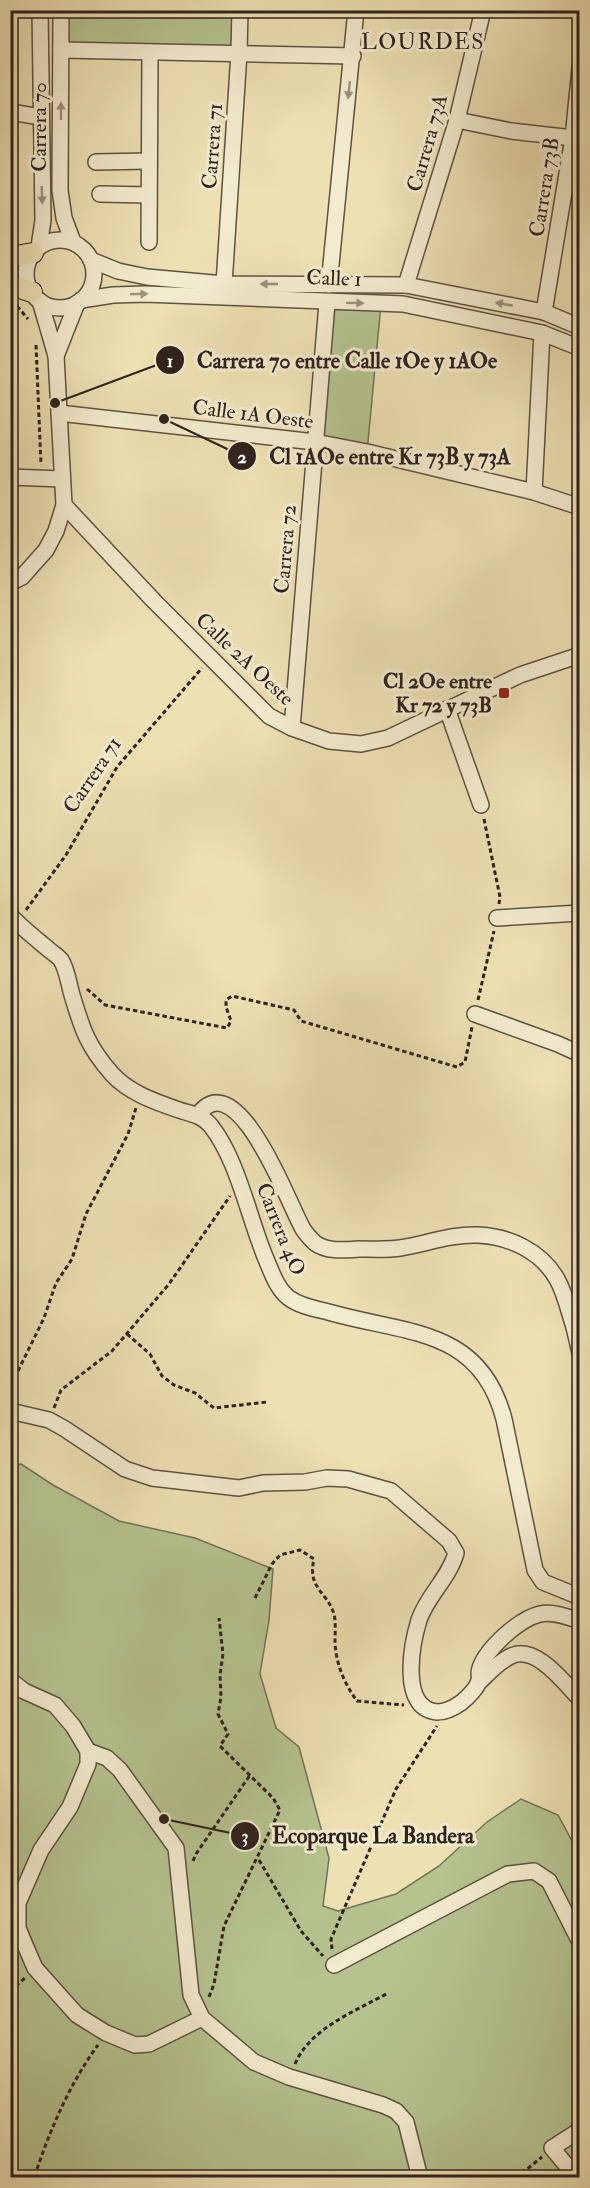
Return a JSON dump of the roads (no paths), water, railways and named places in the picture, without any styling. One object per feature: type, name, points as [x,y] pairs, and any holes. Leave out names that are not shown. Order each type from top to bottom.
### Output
[{"type":"main road","points":[[10,257],[36,250]]},
{"type":"main road","points":[[13,294],[36,296]]},
{"type":"street","name":"Carrera 70","points":[[36,250],[43,220],[40,10]]},
{"type":"street","name":"Carrera 70","points":[[61,10],[60,190],[64,218],[73,243]]},
{"type":"street","name":"Carrera 71","points":[[224,284],[240,10]]},
{"type":"street","points":[[329,285],[356,10]]},
{"type":"street","name":"Carrera 73A","points":[[406,285],[457,120],[483,10]]},
{"type":"street","points":[[61,50],[353,56]]},
{"type":"street","points":[[149,242],[150,52]]},
{"type":"street","name":"Carrera 73B","points":[[544,312],[573,138],[579,76]]},
{"type":"street","points":[[10,112],[41,117]]},
{"type":"street","points":[[457,120],[511,131],[573,138]]},
{"type":"street","points":[[96,162],[149,161]]},
{"type":"street","points":[[100,194],[149,195]]},
{"type":"street","points":[[10,584],[22,577],[46,550],[56,531],[63,501],[56,356],[26,272],[36,250],[48,242],[58,240],[73,243],[82,248],[91,260],[94,274],[88,293],[79,301],[58,308],[36,296]]},
{"type":"street","name":"Calle 1","points":[[91,260],[118,271],[147,278],[224,284],[406,285],[544,312],[579,327]]},
{"type":"street","name":"Calle 1","points":[[79,301],[113,295],[145,294],[327,303],[403,304],[542,333],[579,348]]},
{"type":"street","points":[[56,356],[79,301]]},
{"type":"street","name":"Carrera 72","points":[[292,728],[327,303]]},
{"type":"street","points":[[534,492],[542,333]]},
{"type":"street","name":"Calle 1A Oeste","points":[[59,413],[315,442],[367,452],[534,492],[579,507]]},
{"type":"street","points":[[10,477],[62,479]]},
{"type":"street","name":"Calle 2A Oeste","points":[[63,501],[154,601],[269,716],[292,728],[329,741],[360,744],[388,738],[520,675],[579,655]]},
{"type":"street","points":[[447,709],[481,805]]},
{"type":"street","points":[[497,918],[579,913]]},
{"type":"street","name":"Carrera 4O","points":[[14,919],[62,961],[83,1033],[92,1050],[114,1076],[141,1095],[198,1115],[211,1125],[239,1183],[272,1273],[279,1286],[290,1298],[338,1315],[433,1337],[470,1359],[485,1377],[499,1400],[535,1570],[543,1582],[579,1597]]},
{"type":"street","points":[[475,1014],[579,1054]]},
{"type":"street","points":[[198,1115],[205,1105],[218,1102],[231,1106],[244,1118],[277,1174],[304,1232],[317,1244],[334,1250],[397,1249],[476,1235],[510,1240],[535,1254],[557,1280],[577,1327],[579,1353]]},
{"type":"street","points":[[10,1411],[49,1420],[125,1469],[152,1478],[239,1488],[262,1482],[348,1479],[391,1491],[449,1541],[456,1553],[452,1567],[440,1583],[420,1619],[411,1658],[412,1690],[424,1707],[433,1712],[446,1712],[462,1702],[496,1665],[514,1654],[527,1654],[542,1660],[579,1699]]},
{"type":"street","points":[[478,1683],[480,1668],[492,1648],[518,1624],[540,1614],[562,1616],[579,1622]]},
{"type":"street","points":[[10,1680],[24,1691],[55,1705],[73,1726],[88,1751],[88,1764],[70,1807],[41,1850],[18,1903],[18,1928],[35,1968],[77,2015],[106,2033],[135,2045],[149,2044],[202,2018]]},
{"type":"street","points":[[88,1751],[107,1758],[120,1770],[176,1848],[191,1995],[202,2018],[254,2062],[289,2077],[383,2105],[396,2112],[406,2122],[420,2178]]},
{"type":"street","points":[[334,1965],[508,1874],[534,1871],[549,1881],[579,1942]]},
{"type":"street","points":[[577,2178],[552,2148],[579,2130]]},
{"type":"water","points":[[158,11],[216,11],[216,18],[158,18]]},
{"type":"place","name":"Carrera 70 entre Calle 1Oe y 1AOe","points":[[55,403]]},
{"type":"place","name":"Cl 1AOe entre Kr 73B y 73A","points":[[164,419]]},
{"type":"place","name":"Cl 2Oe entre Kr 72 y 73B","points":[[504,693]]},
{"type":"place","name":"Ecoparque La Bandera","points":[[164,1819]]},
{"type":"district","name":"LOURDES","points":[[423,41]]}]
